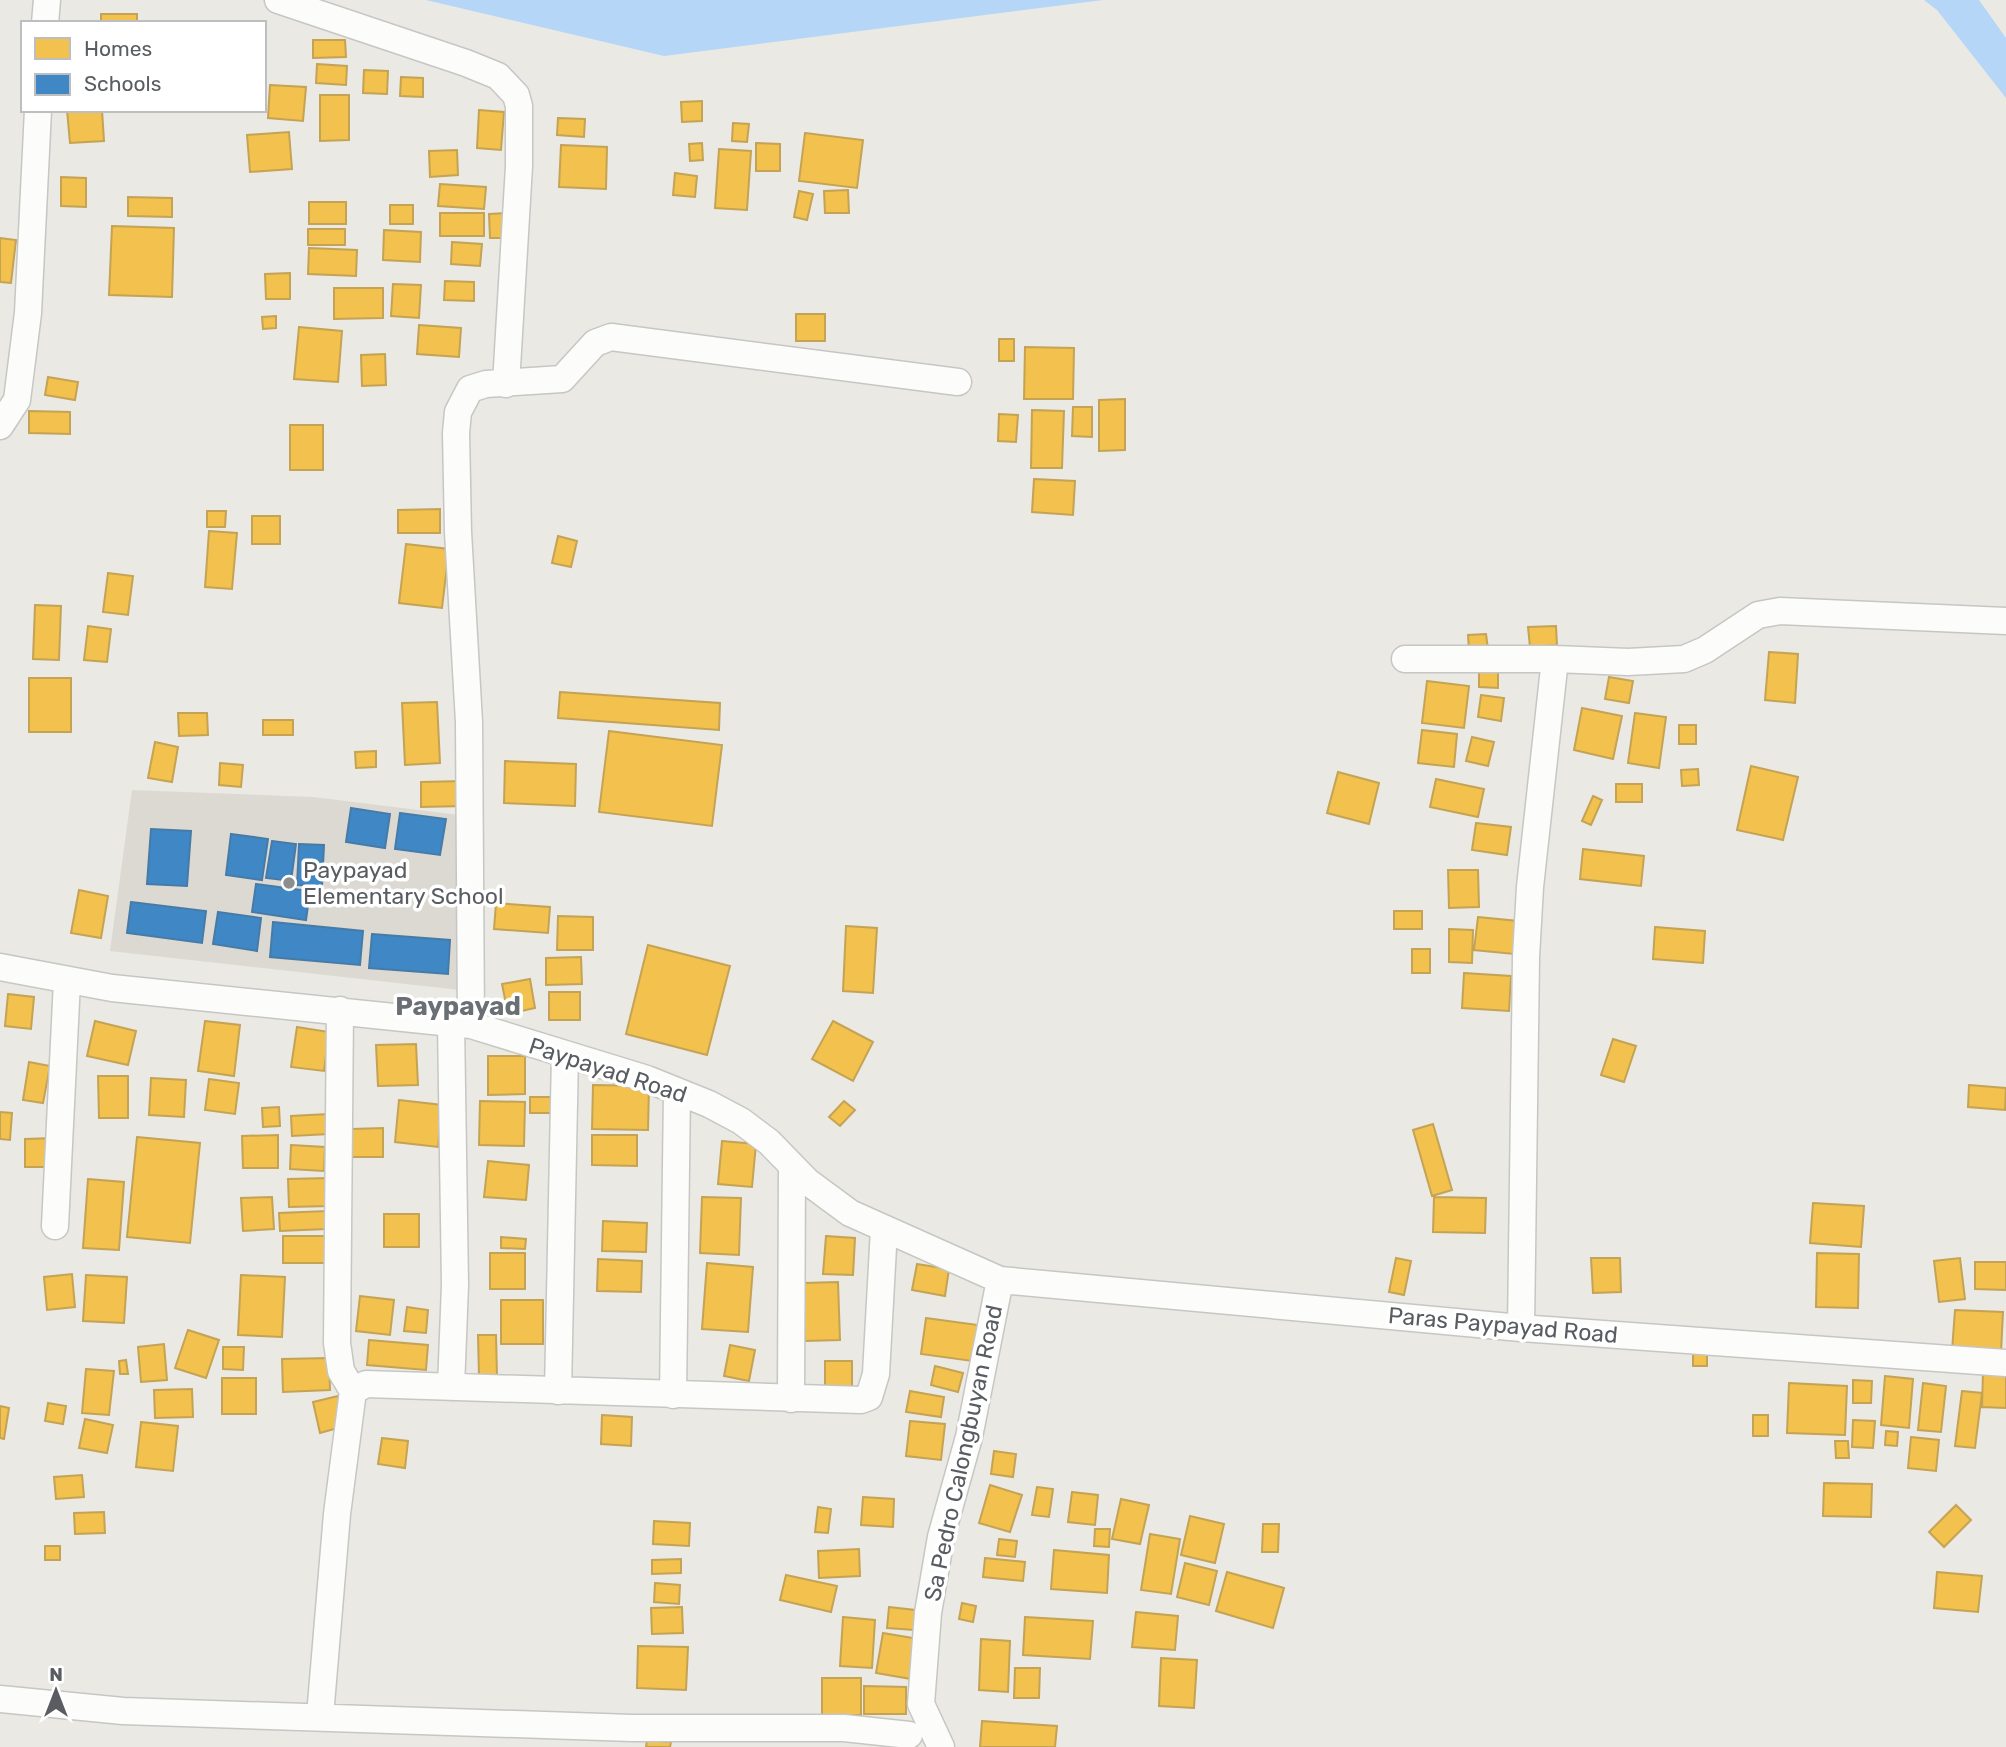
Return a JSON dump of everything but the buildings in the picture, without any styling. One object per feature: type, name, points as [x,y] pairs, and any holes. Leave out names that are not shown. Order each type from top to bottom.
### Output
[{"type":"street","points":[[45,21],[47,0]]},
{"type":"street","points":[[278,0],[487,71],[498,76],[516,94],[519,106],[519,166],[506,384]]},
{"type":"street","points":[[0,426],[17,400],[28,313],[38,112]]},
{"type":"street","points":[[451,1387],[469,722],[458,544],[458,412],[470,389],[486,384],[562,379],[595,343],[611,338],[958,382]]},
{"type":"street","points":[[1405,659],[1628,662],[1684,659],[1723,639],[1758,615],[1780,611],[2006,621]]},
{"type":"street","points":[[1521,1328],[1522,1156],[1529,901],[1555,659]]},
{"type":"street","name":"Paypayad Road","points":[[0,967],[67,981],[237,1002],[340,1010],[461,1024],[565,1055],[677,1091],[741,1121],[769,1142],[792,1166],[841,1206],[884,1229],[1000,1280]]},
{"type":"street","points":[[55,1226],[67,981]]},
{"type":"street","points":[[320,1716],[337,1514],[353,1391],[341,1371],[337,1350],[340,1010]]},
{"type":"street","points":[[558,1391],[565,1055]]},
{"type":"street","points":[[673,1395],[677,1091]]},
{"type":"street","points":[[791,1399],[792,1166]]},
{"type":"street","points":[[353,1391],[366,1384],[854,1402],[869,1397],[874,1388],[884,1229]]},
{"type":"street","name":"Paras Paypayad Road","points":[[1000,1280],[1521,1328],[2006,1363]]},
{"type":"street","name":"Sa Pedro Calongbuyan Road","points":[[921,1704],[934,1569],[969,1437],[1000,1280]]},
{"type":"street","points":[[0,1699],[123,1711],[632,1728],[844,1728],[906,1741],[921,1704]]},
{"type":"street","points":[[921,1704],[942,1747]]},
{"type":"shaded area","name":"Paypayad Elementary School","points":[[132,790],[313,797],[459,815],[460,990],[110,951]]},
{"type":"water","points":[[426,0],[1103,0],[664,56]]},
{"type":"water","points":[[1924,0],[1979,0],[2006,38],[2006,98],[1937,10]]},
{"type":"place","name":"Paypayad Elementary School","points":[[289,883]]},
{"type":"district","name":"Paypayad","points":[[458,1006]]}]
